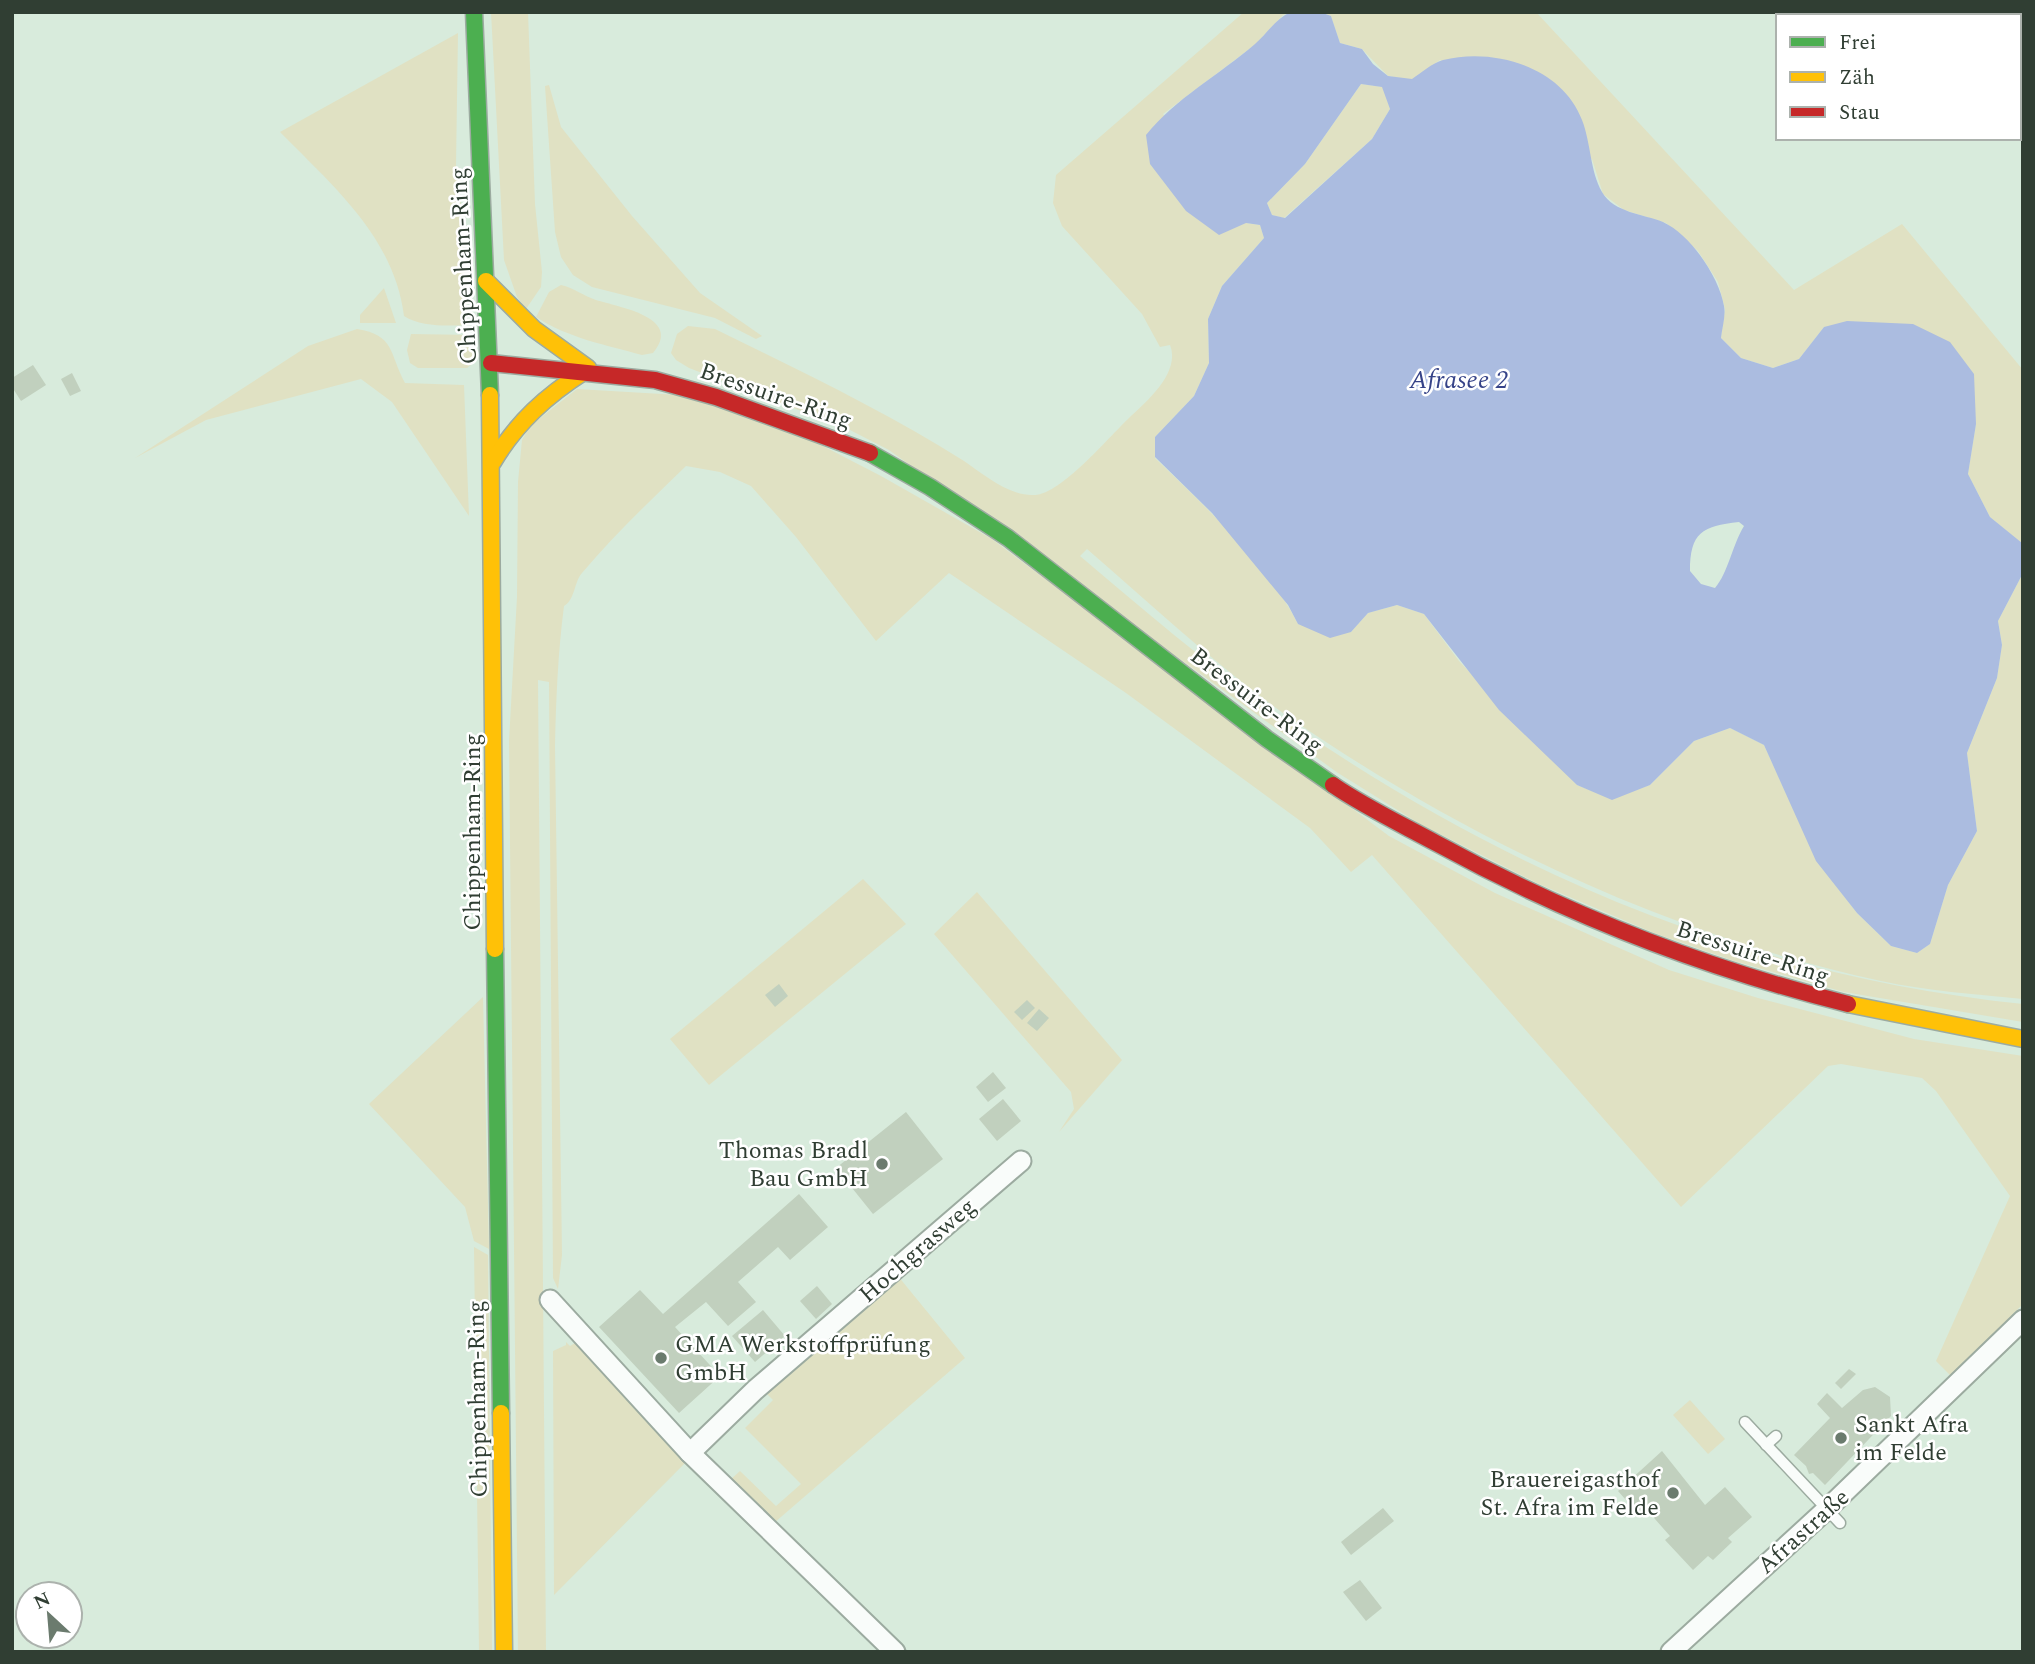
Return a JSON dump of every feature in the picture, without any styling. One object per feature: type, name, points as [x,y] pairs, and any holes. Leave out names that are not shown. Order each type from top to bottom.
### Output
[{"type":"main road","name":"Chippenham-Ring","points":[[474,12],[491,363],[493,462],[494,856],[504,1652]]},
{"type":"main road","points":[[486,281],[524,324],[589,371],[531,407],[516,424],[493,462]]},
{"type":"main road","name":"Bressuire-Ring","points":[[491,363],[589,371],[655,380],[716,397],[862,449],[918,480],[1008,538],[1268,739],[1339,789],[1500,878],[1607,926],[1765,983],[1880,1012],[2023,1039]]},
{"type":"street","name":"Hochgrasweg","points":[[690,1453],[755,1390],[1021,1161]]},
{"type":"street","points":[[550,1300],[690,1453],[895,1652]]},
{"type":"street","name":"Afrastraße","points":[[1671,1652],[1833,1516],[2023,1320]]},
{"type":"lane","points":[[1745,1422],[1833,1516]]},
{"type":"lane","points":[[1766,1445],[1776,1436]]},
{"type":"green space","points":[[491,12],[528,12],[535,204],[542,272],[541,287],[526,309],[517,297],[504,260]]},
{"type":"green space","points":[[1244,12],[1291,12],[1283,15],[1256,44],[1163,114],[1246,223],[1260,225],[1264,238],[1222,286],[1208,319],[1209,363],[1194,396],[1155,437],[1155,458],[1252,557],[1298,624],[1351,632],[1368,613],[1397,605],[1424,614],[1459,661],[1577,785],[1612,799],[1650,785],[1694,741],[1730,728],[1764,745],[1817,861],[1857,913],[1891,946],[1917,953],[1930,944],[1948,885],[1977,831],[1967,753],[1997,678],[2002,645],[1998,621],[2023,573],[2023,999],[1898,984],[1803,962],[1650,911],[1576,880],[1432,807],[1363,766],[1296,722],[1215,660],[1087,549],[1080,556],[1216,669],[1302,731],[1386,785],[1471,833],[1557,876],[1645,913],[1736,945],[1828,971],[1924,990],[2023,1004],[2023,1022],[1844,992],[1734,961],[1654,933],[1539,884],[1420,824],[1338,773],[889,450],[846,428],[689,368],[676,360],[671,353],[677,334],[688,326],[715,329],[873,408],[1007,489],[1035,495],[1058,485],[1084,463],[1160,386],[1171,366],[1172,356],[1170,345],[1160,347],[1142,314],[1062,226],[1053,203],[1056,175]]},
{"type":"green space","points":[[1320,12],[1536,12],[1794,290],[1902,224],[2023,370],[2023,556],[2021,543],[1990,517],[1968,474],[1976,424],[1824,327],[1799,359],[1773,368],[1741,358],[1721,338],[1725,309],[1718,282],[1698,251],[1666,223],[1624,210],[1603,194],[1592,159],[1440,60],[1412,80],[1388,76],[1362,49],[1340,43],[1331,16]]},
{"type":"green space","points":[[1933,12],[2002,14],[1934,14]]},
{"type":"green space","points":[[458,33],[456,165],[462,213],[467,325],[451,326],[418,322],[404,316],[398,288],[374,237],[340,193],[280,132]]},
{"type":"green space","points":[[2021,35],[2023,37],[2023,102],[2021,101]]},
{"type":"green space","points":[[1361,84],[1383,87],[1390,109],[1372,139],[1284,218],[1272,215],[1267,203],[1305,164]]},
{"type":"green space","points":[[549,85],[561,127],[632,216],[700,293],[762,336],[756,339],[715,318],[592,287],[573,275],[561,257],[555,232],[545,86]]},
{"type":"green space","points":[[561,285],[596,300],[632,310],[654,322],[660,331],[660,341],[653,353],[642,355],[588,340],[536,317],[549,292]]},
{"type":"green space","points":[[384,288],[396,323],[360,323],[360,315]]},
{"type":"green space","points":[[357,329],[385,341],[405,383],[464,385],[469,516],[392,402],[361,379],[206,420],[135,458],[308,346]]},
{"type":"green space","points":[[411,334],[473,335],[472,364],[467,368],[418,368],[410,363],[407,350]]},
{"type":"green space","points":[[577,389],[679,395],[792,430],[881,476],[992,539],[1389,836],[1495,893],[1669,970],[1758,998],[1914,1039],[2023,1056],[2023,1304],[1951,1376],[1936,1361],[2010,1196],[1936,1091],[1922,1078],[1841,1064],[1828,1066],[1681,1207],[1372,855],[1351,872],[1310,828],[1126,693],[949,573],[876,641],[796,537],[751,486],[720,472],[686,466],[594,559],[579,577],[570,600],[564,606],[555,746],[562,1255],[558,1289],[553,1278],[549,682],[538,680],[546,1652],[518,1652],[509,741],[517,597],[518,482],[522,440],[530,426]]},
{"type":"green space","points":[[863,879],[906,924],[709,1085],[670,1039]]},
{"type":"green space","points":[[977,892],[1122,1060],[1059,1132],[1074,1109],[1071,1092],[934,934]]},
{"type":"green space","points":[[483,997],[489,1249],[474,1241],[465,1207],[369,1104]]},
{"type":"green space","points":[[474,1247],[488,1255],[492,1652],[479,1652]]},
{"type":"green space","points":[[898,1276],[965,1358],[774,1523],[730,1480],[740,1471],[776,1506],[801,1484],[745,1428],[773,1400],[762,1389]]},
{"type":"green space","points":[[580,1340],[686,1462],[554,1595],[553,1351],[566,1345],[566,1342],[570,1346]]},
{"type":"green space","points":[[1690,1400],[1725,1439],[1708,1454],[1673,1415]]},
{"type":"water","name":"Afrasee 2","points":[[1291,12],[1320,12],[1331,16],[1340,43],[1362,49],[1373,64],[1388,76],[1412,79],[1443,60],[1483,56],[1524,65],[1559,86],[1582,120],[1595,175],[1602,192],[1622,209],[1663,222],[1673,228],[1693,247],[1710,270],[1721,295],[1724,318],[1721,338],[1741,358],[1773,368],[1799,359],[1824,327],[1847,321],[1913,324],[1950,342],[1974,374],[1976,424],[1968,474],[1990,517],[2022,543],[2023,573],[1998,621],[2002,645],[1997,678],[1967,753],[1977,831],[1948,885],[1930,944],[1917,953],[1891,946],[1857,913],[1816,861],[1764,745],[1730,728],[1694,741],[1650,785],[1612,800],[1577,785],[1499,710],[1424,614],[1397,605],[1368,613],[1351,632],[1330,638],[1298,624],[1288,605],[1212,513],[1155,457],[1155,437],[1194,396],[1209,363],[1208,319],[1222,286],[1264,238],[1260,225],[1246,223],[1219,235],[1186,211],[1150,164],[1146,135],[1184,98],[1255,44]],"holes":[[[1361,84],[1382,87],[1390,109],[1372,139],[1285,218],[1272,215],[1267,203],[1305,164]],[[1739,522],[1744,526],[1719,582],[1715,588],[1701,584],[1690,571],[1692,548],[1696,540],[1707,529]]]},
{"type":"building","points":[[33,365],[46,385],[21,401],[12,387],[12,378]]},
{"type":"building","points":[[72,373],[81,391],[70,396],[61,379]]},
{"type":"building","points":[[779,984],[788,996],[775,1007],[765,995]]},
{"type":"building","points":[[1027,1000],[1035,1008],[1022,1020],[1014,1012]]},
{"type":"building","points":[[1039,1009],[1049,1018],[1037,1031],[1027,1023]]},
{"type":"building","points":[[993,1072],[1006,1088],[988,1102],[976,1087]]},
{"type":"building","points":[[1003,1099],[1021,1121],[997,1141],[979,1119]]},
{"type":"building","points":[[906,1112],[943,1159],[873,1214],[836,1168]]},
{"type":"building","points":[[799,1194],[828,1227],[790,1260],[778,1247],[738,1282],[756,1302],[728,1326],[706,1302],[675,1327],[720,1376],[679,1413],[599,1327],[640,1290],[663,1314]]},
{"type":"building","points":[[817,1286],[832,1304],[816,1319],[800,1301]]},
{"type":"building","points":[[763,1310],[785,1336],[755,1362],[732,1336]]},
{"type":"building","points":[[1849,1369],[1856,1374],[1841,1389],[1835,1383]]},
{"type":"building","name":"Sankt Afra im Felde","points":[[1875,1387],[1890,1397],[1891,1416],[1825,1485],[1813,1473],[1809,1474],[1806,1466],[1794,1455],[1830,1418],[1817,1404],[1827,1393],[1842,1408],[1863,1390]]},
{"type":"building","points":[[1662,1451],[1705,1505],[1725,1487],[1752,1517],[1728,1538],[1732,1542],[1713,1560],[1708,1556],[1693,1570],[1665,1540],[1670,1536],[1647,1510],[1640,1516],[1618,1491]]},
{"type":"building","points":[[1383,1508],[1394,1521],[1351,1555],[1341,1542]]},
{"type":"building","points":[[1360,1580],[1382,1608],[1366,1621],[1343,1592]]},
{"type":"traffic: fast","points":[[474,12],[490,395]]},
{"type":"traffic: fast","points":[[870,453],[930,487],[1008,538],[1267,739],[1333,785]]},
{"type":"traffic: fast","points":[[495,949],[501,1413]]},
{"type":"traffic: slow","points":[[486,281],[534,329],[588,368]]},
{"type":"traffic: slow","points":[[493,462],[512,434],[533,411],[585,371]]},
{"type":"traffic: slow","points":[[490,395],[495,949]]},
{"type":"traffic: slow","points":[[1848,1004],[2023,1039]]},
{"type":"traffic: slow","points":[[501,1413],[504,1652]]},
{"type":"traffic: jam","points":[[491,363],[655,380],[716,397],[870,453]]},
{"type":"traffic: jam","points":[[1333,785],[1370,808],[1485,869],[1586,916],[1741,974],[1848,1004]]},
{"type":"place","name":"Thomas Bradl Bau GmbH","points":[[882,1164]]},
{"type":"place","name":"GMA Werkstoffprüfung GmbH","points":[[661,1358]]},
{"type":"place","name":"Sankt Afra im Felde","points":[[1841,1438]]},
{"type":"place","name":"Brauereigasthof St. Afra im Felde","points":[[1673,1493]]}]
